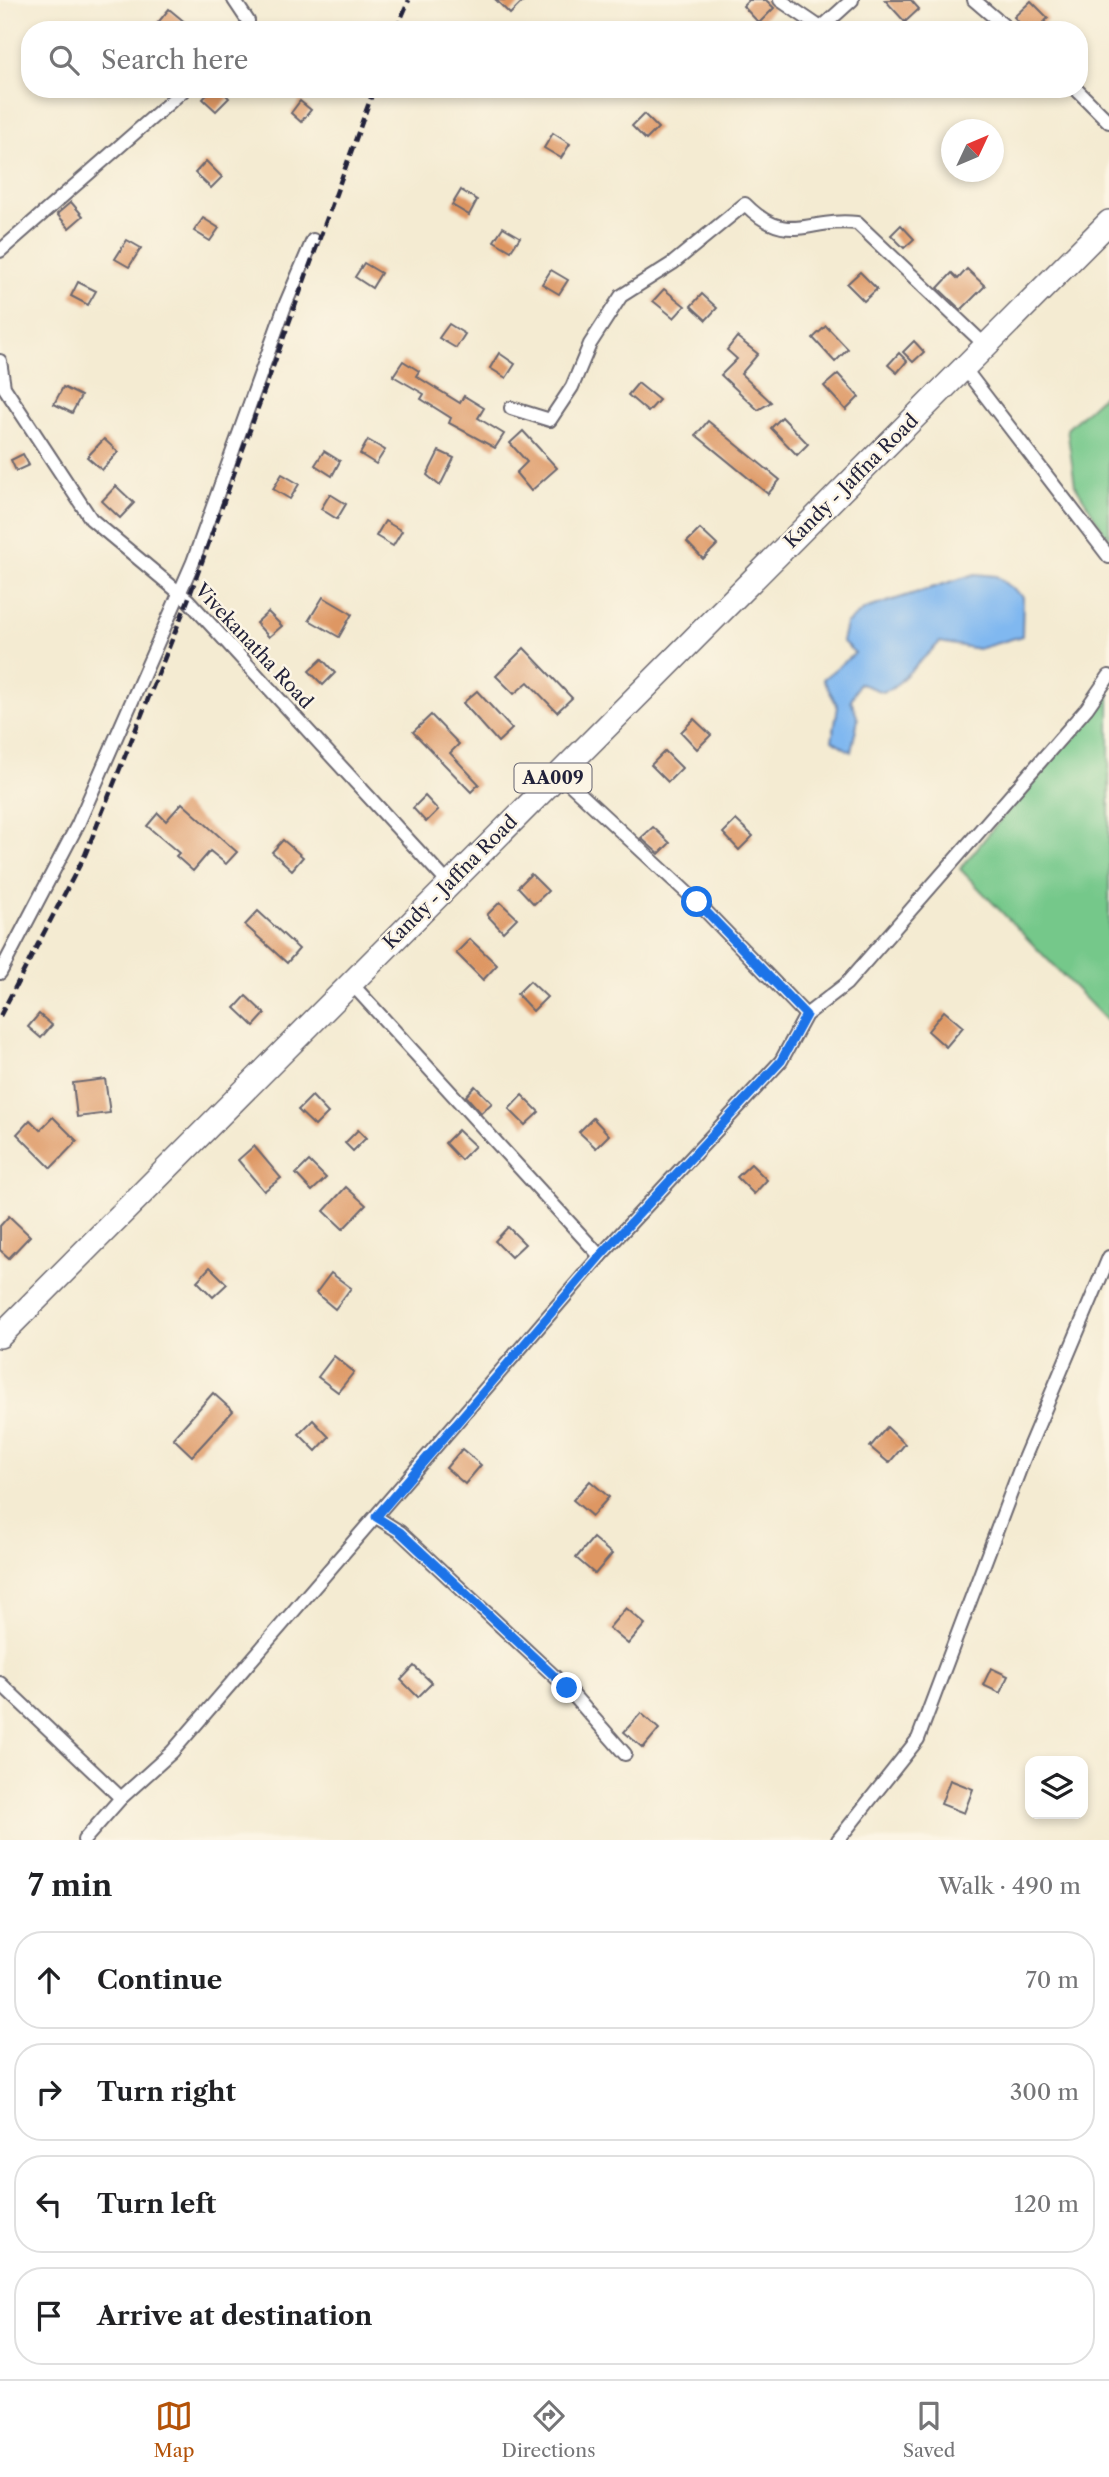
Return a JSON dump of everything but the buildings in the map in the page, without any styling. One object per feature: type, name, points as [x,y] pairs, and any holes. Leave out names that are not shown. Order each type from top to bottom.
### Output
[{"type":"highway","name":"Kandy - Jaffna Road","points":[[0,1336],[349,982],[1109,222]]},
{"type":"street","points":[[234,0],[248,21]]},
{"type":"street","points":[[780,0],[811,21]]},
{"type":"street","points":[[829,21],[852,0]]},
{"type":"street","points":[[974,0],[998,21]]},
{"type":"street","points":[[0,251],[175,98]]},
{"type":"street","points":[[1085,98],[1109,122]]},
{"type":"street","points":[[511,408],[551,420],[572,387],[590,344],[621,296],[673,263],[745,205],[759,219],[780,228],[810,228],[836,220],[857,223],[986,346]]},
{"type":"street","points":[[0,973],[78,824],[193,562],[286,303],[313,240]]},
{"type":"street","name":"Vivekanatha Road","points":[[0,361],[4,387],[91,519],[178,593],[448,883]]},
{"type":"street","points":[[964,368],[1109,557]]},
{"type":"street","points":[[84,1840],[121,1798],[172,1752],[600,1256],[781,1061],[806,1015],[846,984],[1087,708],[1109,676]]},
{"type":"street","points":[[558,773],[697,902],[806,1015]]},
{"type":"street","points":[[349,982],[600,1256]]},
{"type":"street","points":[[838,1840],[918,1739],[1023,1461],[1109,1257]]},
{"type":"street","points":[[376,1517],[400,1532],[567,1688],[625,1754]]},
{"type":"street","points":[[0,1683],[121,1798]]},
{"type":"green space","points":[[1109,390],[1109,540],[1075,485],[1067,429]]},
{"type":"green space","points":[[1109,681],[1109,1023],[960,869],[1067,738]]},
{"type":"water","points":[[975,574],[996,576],[1023,597],[1022,636],[978,649],[940,642],[893,688],[882,692],[859,683],[851,700],[858,719],[851,752],[832,740],[838,707],[823,679],[855,653],[842,641],[846,624],[865,609]]},
{"type":"railway","points":[[400,21],[409,0]]},
{"type":"railway","points":[[0,1016],[85,855],[188,600],[371,98]]},
{"type":"route","points":[[567,1688],[400,1532],[376,1517],[600,1256],[781,1061],[806,1015],[697,902]]}]
